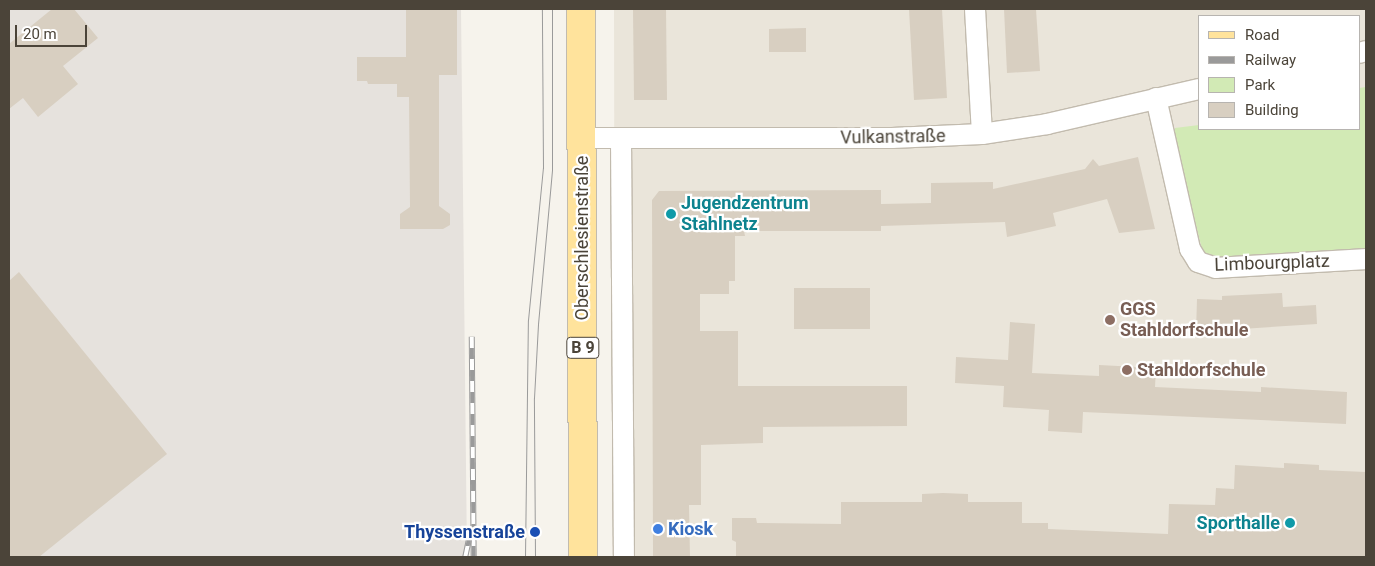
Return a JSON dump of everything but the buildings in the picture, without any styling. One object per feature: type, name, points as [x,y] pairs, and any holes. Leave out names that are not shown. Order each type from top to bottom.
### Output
[{"type":"main road","name":"Oberschlesienstraße","points":[[581,9],[583,557]]},
{"type":"street","points":[[975,9],[982,134]]},
{"type":"street","name":"Vulkanstraße","points":[[582,138],[892,138],[982,134],[1047,124],[1198,89]]},
{"type":"street","name":"Limbourgplatz","points":[[1156,98],[1190,249],[1198,262],[1216,268],[1366,259]]},
{"type":"street","points":[[621,138],[624,557]]},
{"type":"shaded area","points":[[9,9],[461,9],[467,557],[9,557]]},
{"type":"shaded area","points":[[614,9],[1366,9],[1366,557],[615,557]]},
{"type":"green space","points":[[1366,87],[1366,249],[1218,257],[1203,253],[1175,142],[1175,128],[1198,125],[1198,130],[1360,130],[1360,88]]},
{"type":"tram line","points":[[525,557],[528,320],[543,168],[542,9]]},
{"type":"tram line","points":[[535,557],[534,398],[538,324],[552,170],[552,9]]},
{"type":"railway","points":[[472,337],[474,557]]},
{"type":"railway","points":[[465,557],[469,538]]},
{"type":"place","name":"Jugendzentrum Stahlnetz","points":[[671,214]]},
{"type":"place","name":"GGS Stahldorfschule","points":[[1110,320]]},
{"type":"place","name":"Stahldorfschule","points":[[1127,370]]},
{"type":"place","name":"Sporthalle","points":[[1290,523]]},
{"type":"place","name":"Kiosk","points":[[658,529]]},
{"type":"place","name":"Thyssenstraße","points":[[535,532]]}]
